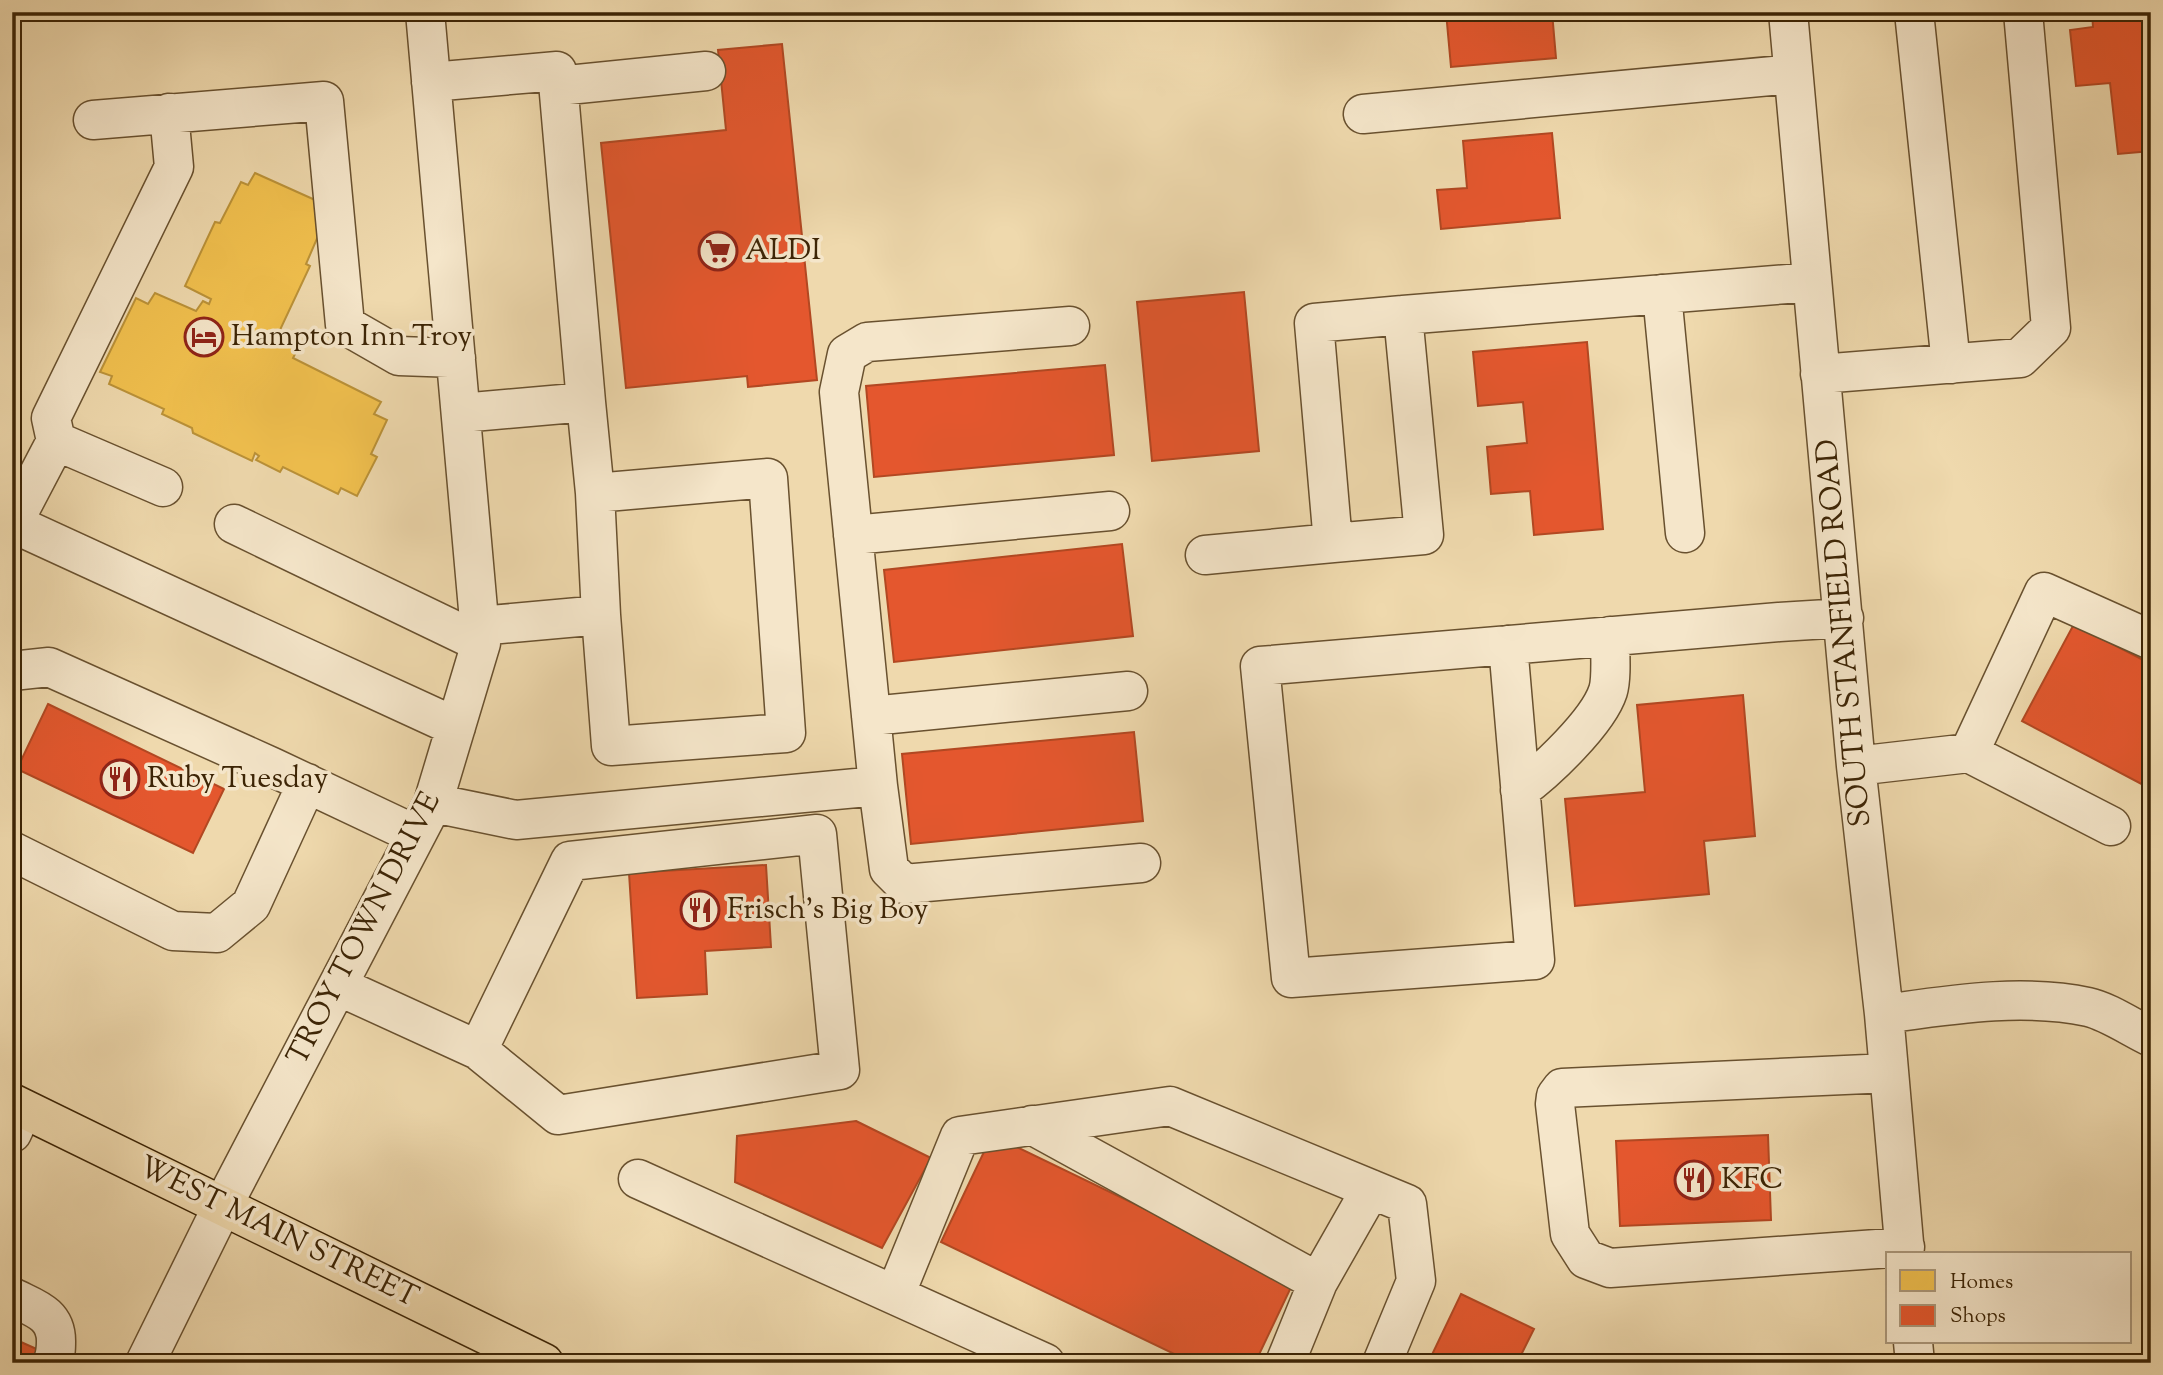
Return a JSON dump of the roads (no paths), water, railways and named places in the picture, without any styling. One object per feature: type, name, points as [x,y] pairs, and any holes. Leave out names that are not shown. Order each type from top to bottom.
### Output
[{"type":"main road","name":"WEST MAIN STREET","points":[[16,1115],[222,1207],[544,1363]]},
{"type":"street","name":"TROY TOWN DRIVE","points":[[145,1363],[222,1207],[424,819],[456,727],[480,635],[425,12]]},
{"type":"street","name":"SOUTH STANFIELD ROAD","points":[[1787,12],[1856,766],[1884,1014],[1905,1251]]},
{"type":"street","points":[[1914,12],[1951,363]]},
{"type":"street","points":[[1821,374],[2020,358],[2051,328],[2024,12]]},
{"type":"street","points":[[431,82],[557,71],[595,494],[611,746],[786,733],[768,478],[595,494]]},
{"type":"street","points":[[558,86],[706,71]]},
{"type":"street","points":[[1363,114],[1793,74]]},
{"type":"street","points":[[93,120],[324,100],[345,325],[399,356],[456,358]]},
{"type":"street","points":[[169,113],[174,167],[51,418],[56,441],[13,523],[456,727]]},
{"type":"street","points":[[1334,543],[1314,323],[1812,282]]},
{"type":"street","points":[[1662,294],[1685,533]]},
{"type":"street","points":[[1205,555],[1424,535],[1403,315]]},
{"type":"street","points":[[1070,326],[867,342],[847,354],[839,392],[878,786],[889,869],[904,884],[1141,863]]},
{"type":"street","points":[[461,414],[586,402]]},
{"type":"street","points":[[56,441],[163,487]]},
{"type":"street","points":[[853,535],[1110,511]]},
{"type":"street","points":[[234,524],[480,635],[601,615]]},
{"type":"street","points":[[1969,752],[2045,593],[2151,640]]},
{"type":"street","points":[[1508,645],[1535,961],[1291,978],[1260,666],[1610,636],[1844,618]]},
{"type":"street","points":[[1520,790],[1543,773],[1594,715],[1608,691],[1610,636]]},
{"type":"street","points":[[12,671],[49,667],[307,783],[424,819],[516,820],[878,786]]},
{"type":"street","points":[[871,716],[1128,691]]},
{"type":"street","points":[[1856,766],[1969,752],[2111,826]]},
{"type":"street","points":[[12,851],[173,931],[217,933],[251,905],[307,783]]},
{"type":"street","points":[[338,986],[478,1050],[558,1115],[840,1070],[817,834],[570,861],[478,1050]]},
{"type":"street","points":[[1884,1014],[1952,1004],[2036,1001],[2090,1008],[2151,1037]]},
{"type":"street","points":[[1886,1252],[1610,1268],[1586,1259],[1570,1234],[1555,1104],[1556,1096],[1562,1088],[1889,1073]]},
{"type":"street","points":[[895,1295],[961,1136],[1170,1106],[1407,1204],[1416,1281],[1382,1363]]},
{"type":"street","points":[[1032,1125],[1318,1282]]},
{"type":"street","points":[[638,1179],[1045,1363]]},
{"type":"street","points":[[1285,1363],[1318,1282],[1371,1189]]},
{"type":"street","points":[[12,1297],[46,1314],[56,1330],[55,1356],[52,1363]]},
{"type":"street","points":[[1913,1344],[1915,1363]]},
{"type":"place","name":"ALDI","points":[[718,251]]},
{"type":"place","name":"Hampton Inn Troy","points":[[204,337]]},
{"type":"place","name":"Ruby Tuesday","points":[[120,779]]},
{"type":"place","name":"Frisch's Big Boy","points":[[700,910]]},
{"type":"place","name":"KFC","points":[[1694,1180]]}]
